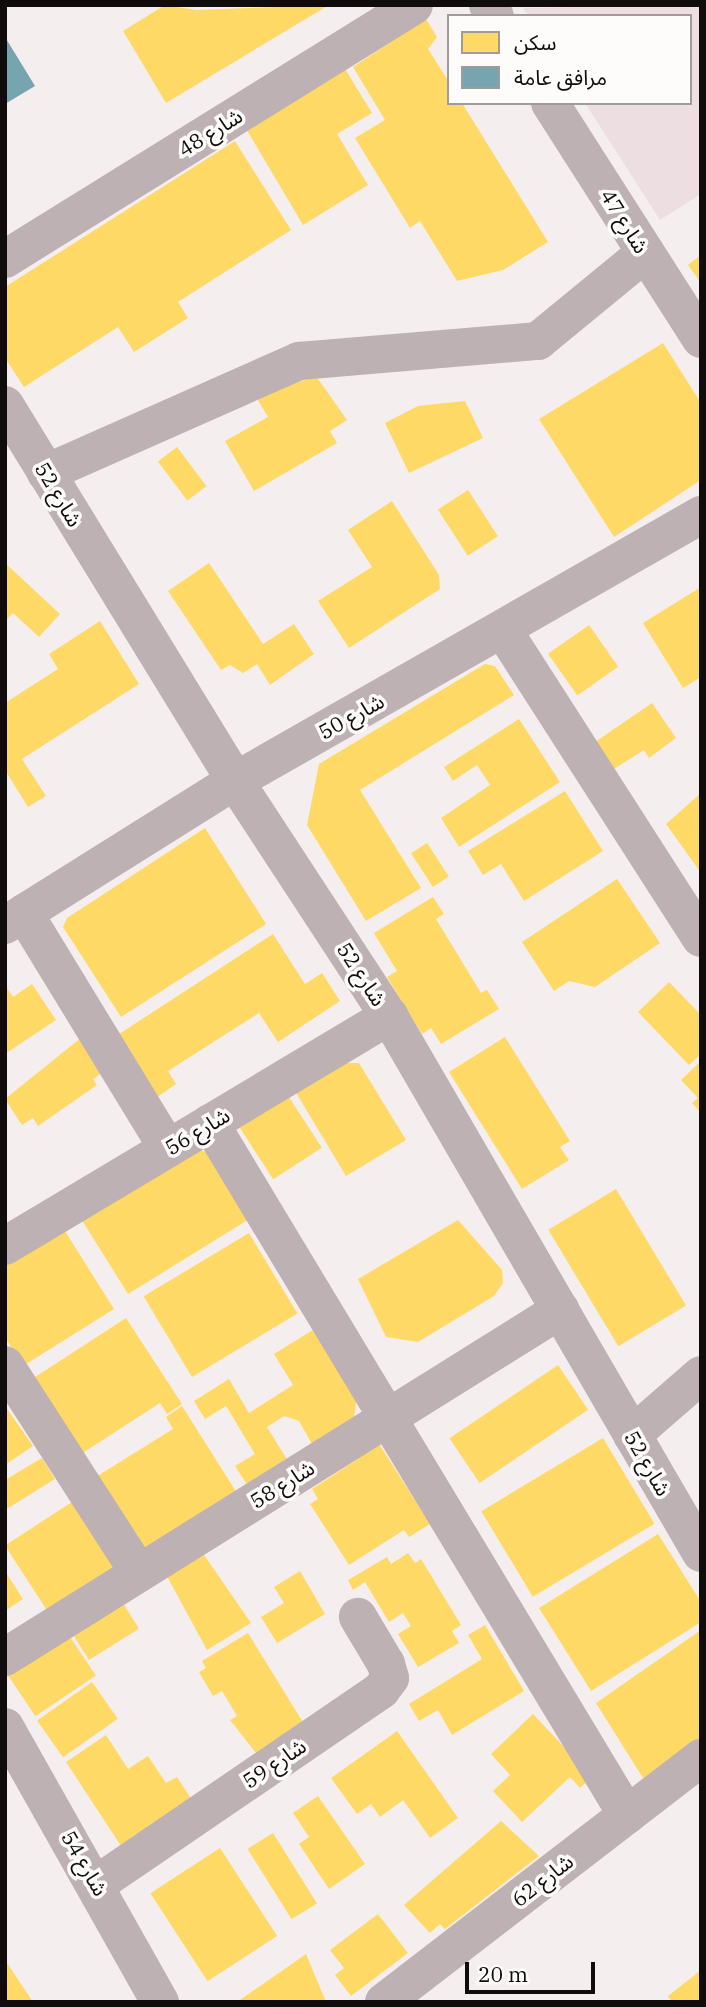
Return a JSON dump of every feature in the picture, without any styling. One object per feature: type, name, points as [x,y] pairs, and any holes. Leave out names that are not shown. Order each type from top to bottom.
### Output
[{"type":"street","name":"شارع 48","points":[[5,259],[414,5]]},
{"type":"street","name":"شارع 47","points":[[551,105],[701,339]]},
{"type":"street","points":[[46,473],[299,361],[538,341],[645,253]]},
{"type":"street","name":"شارع 52","points":[[5,405],[235,781],[390,1016],[701,1553]]},
{"type":"street","name":"شارع 50","points":[[14,919],[235,781],[701,515]]},
{"type":"street","points":[[503,630],[701,938]]},
{"type":"street","points":[[14,919],[168,1149]]},
{"type":"street","name":"شارع 56","points":[[5,1246],[390,1016]]},
{"type":"street","points":[[210,1123],[627,1815]]},
{"type":"street","name":"شارع 58","points":[[5,1657],[559,1310]]},
{"type":"street","points":[[5,1365],[139,1573]]},
{"type":"street","points":[[632,1434],[701,1375]]},
{"type":"street","name":"شارع 59","points":[[97,1884],[381,1690],[390,1678],[386,1664],[358,1617]]},
{"type":"street","name":"شارع 54","points":[[5,1727],[97,1884],[160,2002]]},
{"type":"street","name":"شارع 62","points":[[384,2002],[701,1758]]},
{"type":"shaded area","points":[[701,5],[701,194],[660,220],[586,105],[692,105],[692,14],[527,14],[523,8]]},
{"type":"building: سكن","points":[[165,5],[196,10],[329,5],[166,103],[123,31]]},
{"type":"building: سكن","points":[[426,19],[437,37],[428,49],[447,79],[447,105],[463,105],[548,242],[503,270],[457,281],[420,221],[410,228],[355,138],[385,120],[353,67]]},
{"type":"building: سكن","points":[[344,67],[372,113],[337,134],[368,185],[303,225],[245,127]]},
{"type":"building: سكن","points":[[235,141],[291,230],[178,302],[188,318],[134,352],[118,327],[24,387],[5,358],[5,287]]},
{"type":"building: سكن","points":[[701,255],[701,283],[688,265]]},
{"type":"building: سكن","points":[[663,343],[701,403],[701,480],[614,537],[539,419]]},
{"type":"building: سكن","points":[[316,376],[347,420],[330,431],[337,443],[254,491],[225,441],[268,417],[256,397]]},
{"type":"building: سكن","points":[[465,401],[483,438],[409,473],[385,423],[418,406]]},
{"type":"building: سكن","points":[[177,447],[206,486],[187,501],[158,461]]},
{"type":"building: سكن","points":[[468,490],[498,536],[468,556],[438,510]]},
{"type":"building: سكن","points":[[392,501],[439,575],[440,589],[349,648],[318,601],[372,567],[348,530]]},
{"type":"building: سكن","points":[[5,563],[60,614],[39,637],[13,613],[5,621]]},
{"type":"building: سكن","points":[[209,563],[263,644],[294,624],[314,654],[270,685],[257,664],[243,673],[230,665],[221,670],[168,591]]},
{"type":"building: سكن","points":[[701,587],[701,677],[683,688],[643,623]]},
{"type":"building: سكن","points":[[100,621],[139,684],[22,759],[46,796],[28,807],[5,770],[5,703],[58,669],[49,654]]},
{"type":"building: سكن","points":[[589,625],[618,667],[577,695],[548,654]]},
{"type":"building: سكن","points":[[485,664],[495,666],[514,695],[360,790],[421,888],[366,921],[307,825],[319,764]]},
{"type":"building: سكن","points":[[652,703],[676,738],[649,758],[644,750],[614,769],[595,742]]},
{"type":"building: سكن","points":[[519,719],[560,782],[459,847],[441,818],[490,785],[477,765],[453,781],[444,767]]},
{"type":"building: سكن","points":[[565,791],[603,851],[524,901],[501,864],[483,875],[468,851]]},
{"type":"building: سكن","points":[[701,793],[701,873],[666,824]]},
{"type":"building: سكن","points":[[205,828],[266,924],[121,1017],[63,927],[67,918]]},
{"type":"building: سكن","points":[[427,843],[449,877],[433,887],[411,853]]},
{"type":"building: سكن","points":[[617,879],[660,943],[595,987],[569,981],[554,991],[522,942]]},
{"type":"building: سكن","points":[[433,897],[444,914],[436,919],[481,993],[487,990],[499,1009],[441,1044],[431,1028],[422,1034],[387,977],[397,971],[374,933]]},
{"type":"building: سكن","points":[[273,934],[305,984],[322,973],[340,1001],[278,1042],[259,1013],[168,1071],[176,1084],[156,1098],[116,1036]]},
{"type":"building: سكن","points":[[669,982],[701,1015],[701,1054],[689,1065],[638,1012]]},
{"type":"building: سكن","points":[[32,984],[56,1020],[5,1054],[5,985],[13,997]]},
{"type":"building: سكن","points":[[82,1037],[105,1071],[93,1079],[97,1085],[38,1126],[33,1118],[22,1125],[5,1099]]},
{"type":"building: سكن","points":[[505,1037],[570,1141],[560,1147],[569,1160],[522,1189],[449,1072]]},
{"type":"building: سكن","points":[[701,1061],[701,1113],[692,1103],[698,1098],[681,1080]]},
{"type":"building: سكن","points":[[340,1063],[359,1063],[406,1140],[346,1176],[295,1091]]},
{"type":"building: سكن","points":[[287,1094],[322,1148],[273,1179],[238,1126]]},
{"type":"building: سكن","points":[[186,1146],[210,1153],[251,1218],[128,1294],[78,1214]]},
{"type":"building: سكن","points":[[616,1189],[686,1306],[618,1346],[548,1230]]},
{"type":"building: سكن","points":[[458,1220],[502,1270],[503,1283],[494,1296],[418,1342],[386,1337],[358,1279]]},
{"type":"building: سكن","points":[[63,1228],[114,1309],[23,1366],[5,1337],[5,1264]]},
{"type":"building: سكن","points":[[249,1233],[297,1314],[192,1377],[144,1296]]},
{"type":"building: سكن","points":[[126,1318],[182,1404],[167,1414],[160,1403],[78,1456],[29,1381]]},
{"type":"building: سكن","points":[[316,1328],[357,1394],[354,1419],[312,1444],[299,1421],[284,1416],[267,1427],[288,1461],[248,1486],[235,1466],[255,1454],[226,1406],[205,1419],[194,1401],[229,1379],[249,1413],[293,1385],[274,1354]]},
{"type":"building: سكن","points":[[558,1365],[588,1410],[480,1483],[449,1438]]},
{"type":"building: سكن","points":[[5,1406],[33,1446],[5,1465]]},
{"type":"building: سكن","points":[[182,1406],[237,1493],[139,1555],[91,1480],[173,1429],[166,1417]]},
{"type":"building: سكن","points":[[603,1438],[655,1524],[533,1597],[481,1511]]},
{"type":"building: سكن","points":[[376,1439],[430,1524],[409,1537],[404,1530],[349,1565],[310,1504],[318,1499],[312,1489],[358,1459],[354,1453]]},
{"type":"building: سكن","points":[[42,1458],[55,1479],[5,1510],[5,1480]]},
{"type":"building: سكن","points":[[72,1502],[115,1568],[48,1612],[5,1546]]},
{"type":"building: سكن","points":[[658,1534],[701,1602],[701,1622],[591,1691],[539,1608]]},
{"type":"building: سكن","points":[[200,1549],[251,1623],[207,1650],[163,1569]]},
{"type":"building: سكن","points":[[408,1553],[415,1563],[421,1559],[461,1625],[452,1631],[459,1643],[418,1667],[398,1634],[411,1626],[403,1613],[389,1622],[365,1582],[353,1590],[348,1580],[387,1557],[391,1564]]},
{"type":"building: سكن","points":[[5,1571],[23,1599],[5,1611]]},
{"type":"building: سكن","points":[[300,1571],[325,1614],[277,1643],[261,1617],[284,1603],[274,1587]]},
{"type":"building: سكن","points":[[121,1600],[139,1629],[89,1660],[71,1631]]},
{"type":"building: سكن","points":[[485,1625],[524,1691],[452,1735],[438,1710],[419,1721],[409,1704],[482,1659],[468,1635]]},
{"type":"building: سكن","points":[[701,1630],[701,1740],[648,1786],[596,1703]]},
{"type":"building: سكن","points":[[248,1633],[304,1724],[256,1753],[230,1720],[237,1716],[222,1691],[213,1696],[199,1672],[206,1668],[202,1661]]},
{"type":"building: سكن","points":[[68,1634],[96,1675],[35,1716],[7,1675]]},
{"type":"building: سكن","points":[[92,1682],[118,1719],[63,1757],[37,1720]]},
{"type":"building: سكن","points":[[533,1714],[592,1777],[580,1788],[570,1777],[522,1822],[493,1791],[510,1775],[491,1754]]},
{"type":"building: سكن","points":[[397,1731],[458,1818],[430,1838],[403,1800],[380,1817],[371,1804],[357,1814],[331,1778]]},
{"type":"building: سكن","points":[[106,1735],[128,1769],[148,1756],[166,1783],[177,1777],[194,1803],[123,1849],[66,1762]]},
{"type":"building: سكن","points":[[318,1796],[365,1864],[329,1889],[299,1844],[309,1837],[293,1813]]},
{"type":"building: سكن","points":[[501,1821],[539,1856],[445,1929],[440,1924],[430,1933],[404,1905]]},
{"type":"building: سكن","points":[[273,1833],[317,1903],[292,1919],[248,1849]]},
{"type":"building: سكن","points":[[220,1848],[277,1936],[208,1981],[150,1893]]},
{"type":"building: سكن","points":[[378,1914],[408,1953],[351,1996],[335,1975],[344,1968],[330,1950]]},
{"type":"building: سكن","points":[[306,1954],[326,2002],[237,2002]]},
{"type":"building: سكن","points":[[5,1960],[33,2002],[5,2002]]},
{"type":"building: سكن","points":[[701,1970],[701,2002],[672,2002],[668,1996]]},
{"type":"building: مرافق عامة","points":[[5,37],[35,86],[5,104]]}]
